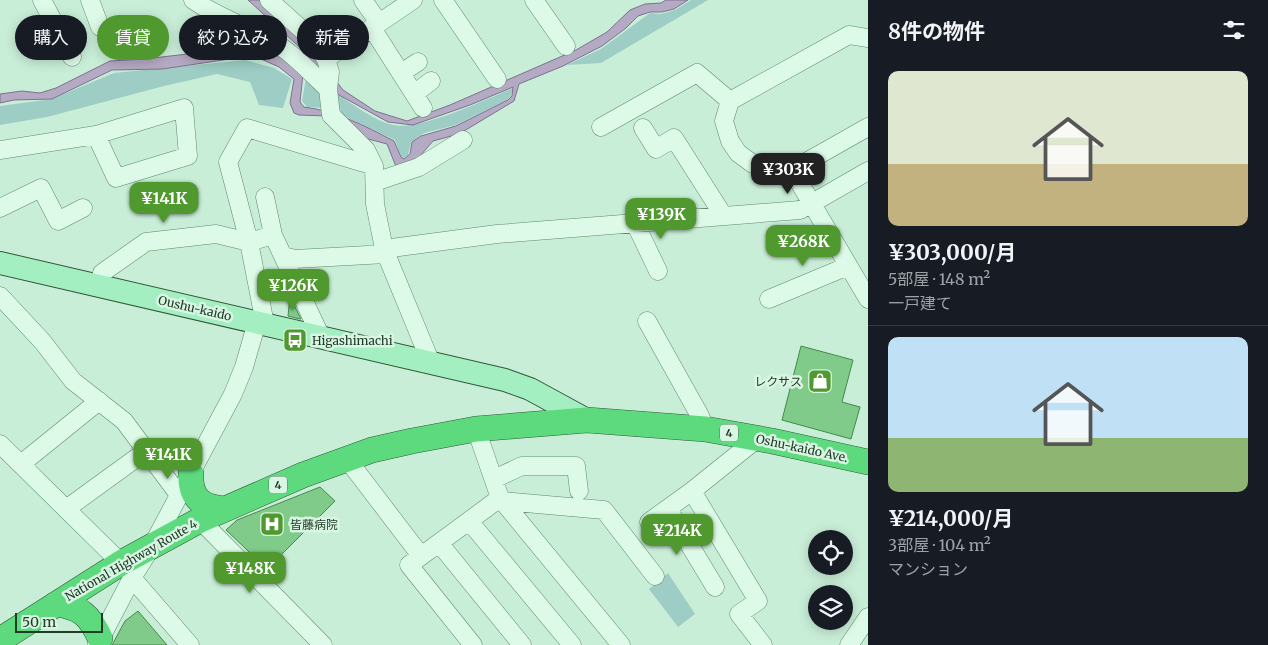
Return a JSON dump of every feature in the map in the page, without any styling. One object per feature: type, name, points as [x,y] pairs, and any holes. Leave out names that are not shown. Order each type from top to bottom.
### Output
[{"type":"highway","name":"Oshu-kaido Ave.","points":[[587,420],[705,429],[758,438],[868,462]]},
{"type":"highway","name":"National Highway Route 4","points":[[0,640],[56,604],[127,571],[152,546],[200,520],[303,475],[347,459],[412,440],[476,429],[587,420]]},
{"type":"highway","points":[[185,484],[190,485],[202,504],[212,508],[225,509]]},
{"type":"highway","points":[[56,604],[69,606],[83,613],[93,623],[98,642]]},
{"type":"main road","name":"Oushu-kaido","points":[[0,263],[505,380],[530,389],[587,420]]},
{"type":"street","points":[[42,0],[50,15]]},
{"type":"street","points":[[90,0],[97,19]]},
{"type":"street","points":[[193,0],[208,11],[272,42],[300,62],[328,89]]},
{"type":"street","points":[[268,0],[297,26]]},
{"type":"street","points":[[363,0],[401,73],[419,101],[431,81]]},
{"type":"street","points":[[369,30],[412,0]]},
{"type":"street","points":[[443,0],[497,79]]},
{"type":"street","points":[[534,0],[566,46]]},
{"type":"street","points":[[868,38],[849,35],[730,101],[724,121],[730,141],[738,153],[753,164],[792,170],[868,127]]},
{"type":"street","points":[[326,60],[330,72],[328,89],[331,115],[366,150],[374,174],[374,204],[385,251],[431,363]]},
{"type":"street","points":[[401,73],[418,62]]},
{"type":"street","points":[[601,127],[698,73],[730,101]]},
{"type":"street","points":[[0,150],[96,135],[184,108],[188,156],[116,178],[96,135]]},
{"type":"street","points":[[152,546],[233,394],[261,323],[249,242],[228,162],[247,128],[374,174],[419,167],[463,140]]},
{"type":"street","points":[[643,128],[656,149],[674,138],[723,215]]},
{"type":"street","points":[[792,170],[868,299]]},
{"type":"street","points":[[283,256],[295,259],[385,251],[496,234],[800,210],[868,171]]},
{"type":"street","points":[[0,208],[41,188],[58,221],[83,208]]},
{"type":"street","points":[[265,197],[273,235],[321,337]]},
{"type":"street","points":[[635,223],[658,271]]},
{"type":"street","points":[[99,286],[102,273],[146,242],[216,234],[249,242],[273,235]]},
{"type":"street","points":[[769,299],[848,266]]},
{"type":"street","points":[[0,296],[42,341],[73,381],[124,422],[146,451],[185,484]]},
{"type":"street","points":[[647,321],[700,416],[705,429]]},
{"type":"street","points":[[21,464],[99,401]]},
{"type":"street","points":[[476,429],[502,499],[621,645]]},
{"type":"street","points":[[649,522],[692,491],[758,438]]},
{"type":"street","points":[[0,444],[127,571],[190,645]]},
{"type":"street","points":[[66,508],[146,451]]},
{"type":"street","points":[[347,459],[421,556]]},
{"type":"street","points":[[494,479],[522,466],[576,466],[579,491]]},
{"type":"street","points":[[692,491],[758,601],[739,614],[762,645]]},
{"type":"street","points":[[473,645],[408,565],[502,499],[604,510],[655,576]]},
{"type":"street","points":[[668,509],[715,587]]},
{"type":"street","points":[[200,520],[323,645]]},
{"type":"street","points":[[469,521],[572,645]]},
{"type":"street","points":[[439,543],[522,645]]},
{"type":"street","points":[[98,642],[127,571]]},
{"type":"street","points":[[849,645],[868,617]]},
{"type":"shaded area","points":[[248,0],[260,0],[276,15],[264,15]]},
{"type":"shaded area","points":[[666,0],[688,0],[674,9],[650,12],[638,16],[626,28],[602,46],[563,66],[519,84],[514,101],[459,134],[433,141],[417,162],[397,169],[387,144],[357,136],[326,116],[299,115],[294,113],[290,103],[294,79],[279,67],[263,60],[286,60],[303,74],[300,102],[304,107],[339,116],[394,141],[401,157],[404,159],[410,154],[412,142],[421,136],[456,126],[508,100],[512,96],[513,87],[470,105],[413,125],[388,122],[339,95],[319,74],[311,60],[320,60],[343,90],[375,111],[407,121],[450,105],[576,50],[607,32],[630,10],[645,4],[661,3]]},
{"type":"shaded area","points":[[691,0],[708,0],[601,63],[567,65],[601,49],[650,13],[661,14],[675,10]]},
{"type":"shaded area","points":[[287,25],[297,35],[297,45],[287,36]]},
{"type":"shaded area","points":[[179,55],[179,60],[224,60],[162,69],[112,70],[52,99],[14,100],[0,103],[0,94],[22,91],[40,93],[56,88],[110,61],[169,60],[169,56]]},
{"type":"shaded area","points":[[245,60],[274,68],[292,79],[283,108],[259,105],[250,82],[217,74],[47,117],[0,125],[0,106],[52,99],[114,73]]},
{"type":"shaded area","points":[[307,73],[323,91],[325,108],[307,107],[302,101]]},
{"type":"shaded area","points":[[513,88],[511,96],[507,100],[456,125],[424,133],[411,142],[408,155],[404,158],[401,156],[395,140],[342,115],[335,93],[378,120],[393,125],[405,126],[453,113]]},
{"type":"shaded area","points":[[668,573],[695,614],[678,627],[649,589]]},
{"type":"building","points":[[290,297],[301,319],[288,316]]},
{"type":"building","name":"レクサス","points":[[801,346],[853,360],[842,402],[860,407],[851,439],[782,420]]},
{"type":"building","name":"皆藤病院","points":[[320,487],[335,501],[267,569],[226,530],[237,520]]},
{"type":"building","points":[[138,611],[167,645],[112,645],[125,621]]},
{"type":"place","name":"Higashimachi","points":[[295,340]]},
{"type":"place","name":"レクサス","points":[[820,381]]},
{"type":"place","name":"皆藤病院","points":[[272,524]]}]
